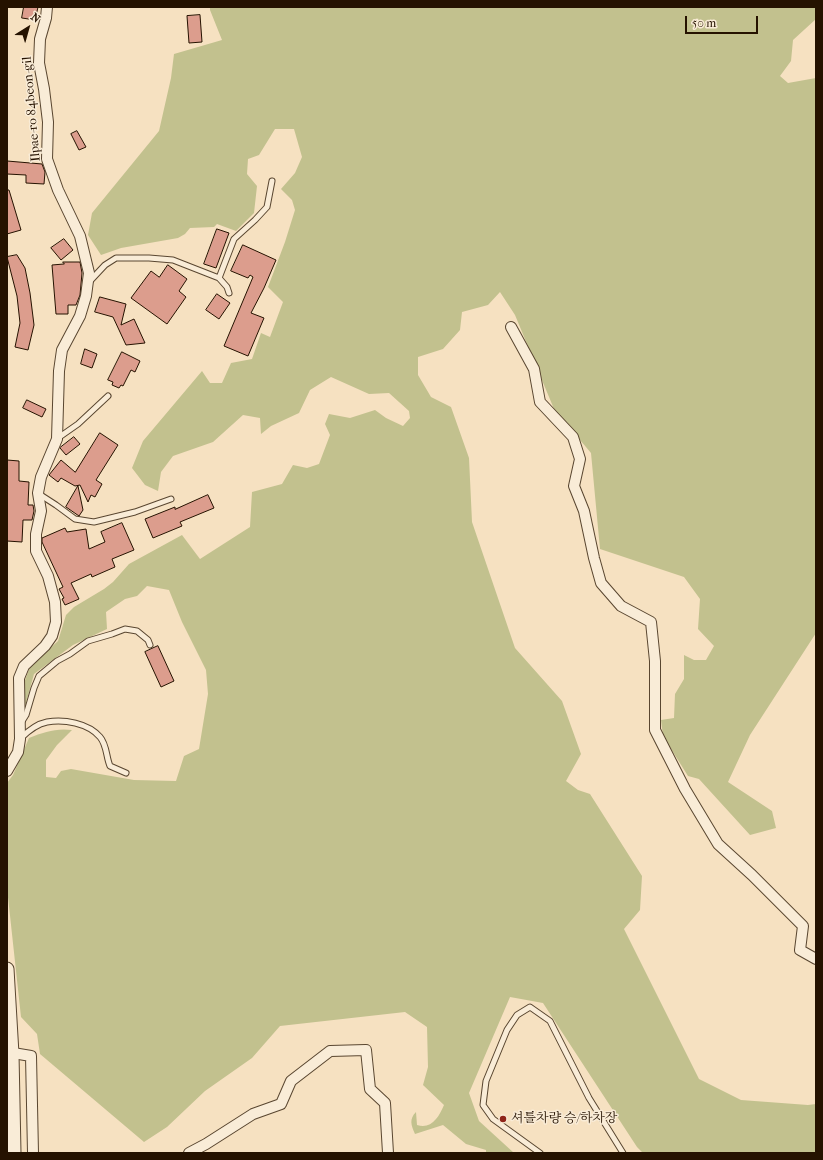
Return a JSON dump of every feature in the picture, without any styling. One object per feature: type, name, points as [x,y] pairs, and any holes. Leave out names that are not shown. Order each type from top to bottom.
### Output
[{"type":"street","name":"Ilpae-ro 84beon-gil","points":[[7,771],[18,752],[20,739],[19,678],[24,666],[45,646],[52,636],[56,622],[55,602],[48,576],[36,551],[36,534],[41,511],[38,494],[41,476],[57,439],[59,371],[62,350],[80,316],[86,296],[89,273],[80,236],[58,190],[47,158],[48,122],[39,63],[40,39],[46,18],[47,7]]},
{"type":"street","points":[[511,327],[534,369],[540,402],[573,437],[580,459],[574,486],[584,511],[601,583],[620,606],[650,622],[655,661],[655,730],[685,789],[718,844],[752,875],[803,926],[800,950],[816,959]]},
{"type":"street","points":[[7,969],[14,1153]]},
{"type":"street","points":[[189,1153],[253,1114],[281,1104],[291,1081],[330,1051],[366,1050],[370,1089],[385,1103],[388,1153]]},
{"type":"street","points":[[9,1053],[31,1056],[33,1153]]},
{"type":"lane","points":[[219,278],[234,239],[267,207],[272,181]]},
{"type":"lane","points":[[87,283],[106,265],[116,258],[149,258],[173,260],[219,278],[227,287],[229,293]]},
{"type":"lane","points":[[57,439],[78,424],[108,396]]},
{"type":"lane","points":[[38,494],[75,519],[94,522],[135,512],[171,499]]},
{"type":"lane","points":[[20,724],[26,714],[34,688],[40,676],[57,661],[88,641],[125,629],[136,631],[148,640],[150,645]]},
{"type":"lane","points":[[20,739],[31,729],[47,722],[81,724],[99,736],[104,744],[106,756],[110,766],[126,773]]},
{"type":"lane","points":[[540,1153],[493,1119],[483,1105],[486,1081],[507,1030],[517,1014],[530,1007],[550,1021],[589,1098],[623,1153]]},
{"type":"shaded area","points":[[210,7],[816,7],[816,19],[793,40],[791,61],[780,76],[788,83],[816,78],[816,633],[750,735],[728,782],[772,811],[776,828],[750,835],[699,779],[688,776],[663,736],[661,720],[674,718],[675,694],[684,679],[684,655],[694,660],[706,660],[714,646],[698,629],[700,599],[684,577],[600,549],[591,453],[554,409],[515,315],[500,292],[488,305],[462,312],[460,330],[443,349],[418,357],[418,375],[431,397],[451,407],[469,458],[472,522],[515,648],[562,701],[581,754],[566,781],[578,790],[590,794],[642,876],[640,910],[624,929],[699,1079],[741,1100],[808,1105],[816,1104],[816,1153],[643,1153],[637,1147],[543,1003],[510,997],[469,1093],[479,1121],[514,1153],[486,1153],[486,1150],[466,1144],[443,1125],[415,1134],[411,1122],[412,1117],[416,1112],[417,1125],[426,1126],[437,1118],[444,1105],[423,1085],[428,1067],[427,1027],[405,1012],[280,1026],[252,1058],[205,1091],[167,1127],[144,1142],[40,1054],[37,1034],[21,1017],[7,888],[7,783],[13,775],[29,738],[55,730],[72,730],[57,745],[46,760],[46,777],[56,778],[61,771],[71,769],[134,780],[176,781],[184,756],[199,749],[208,694],[206,670],[182,622],[169,590],[147,586],[137,596],[125,599],[106,612],[107,629],[73,645],[34,674],[24,710],[25,680],[30,667],[58,641],[66,615],[74,607],[113,582],[129,564],[182,535],[200,559],[250,527],[252,492],[282,484],[293,465],[307,468],[319,464],[330,435],[325,424],[329,414],[350,418],[375,410],[386,418],[403,426],[410,418],[409,411],[389,393],[369,394],[331,377],[310,390],[299,413],[271,426],[261,434],[260,418],[243,415],[213,442],[173,456],[161,472],[158,491],[145,485],[132,468],[143,441],[202,371],[210,383],[222,383],[231,363],[252,359],[261,333],[270,337],[283,302],[268,287],[295,210],[292,200],[281,189],[295,173],[302,157],[294,129],[275,129],[259,155],[248,159],[247,174],[257,186],[254,213],[236,231],[217,224],[214,227],[190,228],[185,234],[178,238],[121,248],[101,255],[88,235],[92,213],[159,131],[171,78],[174,54],[222,40]]},
{"type":"building","points":[[24,7],[38,7],[35,20],[22,18]]},
{"type":"building","points":[[200,15],[202,42],[189,43],[187,16]]},
{"type":"building","points":[[77,131],[86,147],[79,150],[71,134]]},
{"type":"building","points":[[7,161],[42,164],[45,172],[44,184],[26,183],[26,175],[7,174]]},
{"type":"building","points":[[7,190],[9,190],[21,230],[7,234]]},
{"type":"building","points":[[217,229],[229,233],[216,268],[204,264]]},
{"type":"building","points":[[64,239],[73,250],[61,260],[51,248]]},
{"type":"building","points":[[243,245],[276,260],[251,313],[264,318],[248,356],[224,346],[253,277],[250,275],[248,278],[231,271]]},
{"type":"building","points":[[17,255],[25,268],[34,325],[28,350],[15,347],[20,323],[17,296],[7,257]]},
{"type":"building","points":[[63,262],[80,262],[82,273],[80,295],[76,305],[68,305],[68,314],[56,314],[52,265],[64,264]]},
{"type":"building","points":[[168,265],[187,279],[179,291],[186,297],[167,324],[131,298],[151,271],[159,277]]},
{"type":"building","points":[[217,294],[230,303],[219,319],[206,310]]},
{"type":"building","points":[[100,297],[126,304],[121,325],[134,319],[145,343],[126,345],[113,317],[95,312]]},
{"type":"building","points":[[85,349],[97,354],[92,368],[81,364]]},
{"type":"building","points":[[122,352],[140,361],[135,372],[131,370],[123,386],[121,385],[119,388],[112,385],[113,382],[108,380]]},
{"type":"building","points":[[27,400],[46,409],[42,417],[23,408]]},
{"type":"building","points":[[100,433],[118,445],[96,480],[102,484],[95,497],[91,495],[88,502],[80,485],[75,486],[61,478],[58,482],[49,475],[61,460],[75,472]]},
{"type":"building","points":[[74,437],[80,444],[66,455],[60,448]]},
{"type":"building","points":[[7,460],[19,461],[19,481],[29,482],[28,505],[33,505],[34,511],[32,520],[23,520],[22,542],[7,541]]},
{"type":"building","points":[[78,486],[83,510],[79,516],[66,507]]},
{"type":"building","points":[[208,495],[214,508],[180,522],[182,526],[153,538],[145,519],[175,507],[175,509]]},
{"type":"building","points":[[122,523],[134,550],[112,559],[115,567],[92,577],[91,574],[71,583],[79,599],[65,605],[62,599],[64,598],[59,589],[63,587],[42,542],[42,538],[65,528],[67,532],[86,529],[89,549],[105,542],[101,532]]},
{"type":"building","points":[[158,646],[174,681],[161,687],[145,652]]},
{"type":"place","name":"셔틀차량 승/하차장","points":[[503,1119]]}]
